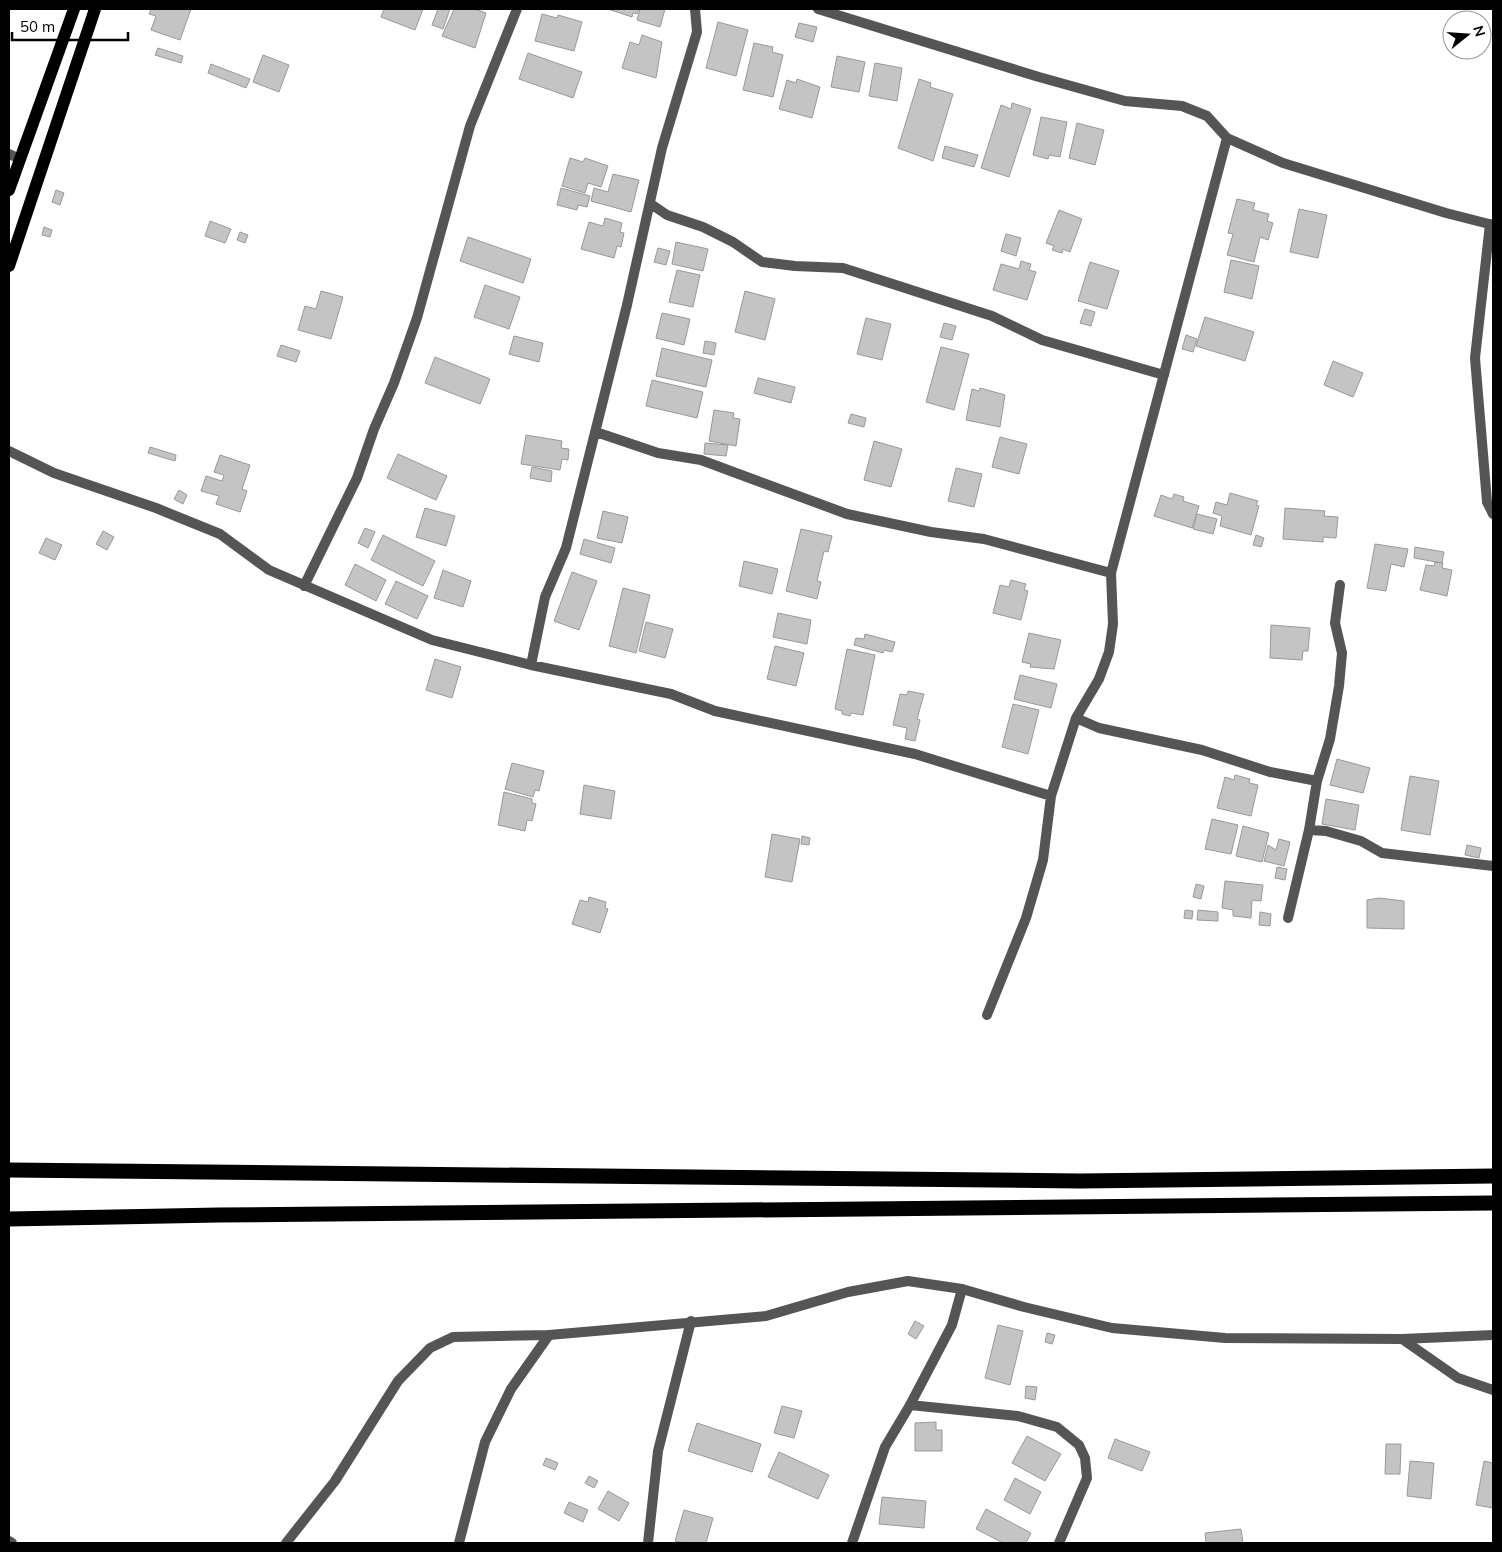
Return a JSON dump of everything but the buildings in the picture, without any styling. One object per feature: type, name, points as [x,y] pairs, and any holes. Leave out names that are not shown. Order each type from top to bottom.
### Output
[{"type":"highway","points":[[9,1170],[1080,1181],[1493,1176]]},
{"type":"highway","points":[[9,1219],[229,1215],[1493,1204]]},
{"type":"main road","points":[[9,190],[14,156],[74,9]]},
{"type":"main road","points":[[9,266],[95,9]]},
{"type":"street","points":[[304,586],[357,478],[374,429],[394,383],[417,318],[470,126],[517,9]]},
{"type":"street","points":[[530,665],[545,597],[566,548],[651,204],[662,148],[697,32],[695,9]]},
{"type":"street","points":[[818,9],[1039,77],[1125,101],[1182,106],[1207,116],[1227,138],[1283,163],[1491,225],[1475,358],[1487,502],[1493,514]]},
{"type":"street","points":[[987,1015],[1026,918],[1043,860],[1051,796],[1076,718],[1099,679],[1110,652],[1113,624],[1110,573],[1227,138]]},
{"type":"street","points":[[651,204],[667,215],[703,227],[733,242],[762,262],[795,266],[843,268],[992,316],[1042,340],[1164,375]]},
{"type":"street","points":[[596,432],[658,453],[701,460],[847,514],[931,532],[984,539],[1110,573]]},
{"type":"street","points":[[9,451],[54,472],[156,508],[220,534],[269,570],[432,640],[530,665],[671,694],[714,711],[915,754],[1051,796]]},
{"type":"street","points":[[1288,918],[1309,830],[1317,781],[1330,739],[1339,686],[1342,654],[1336,623],[1340,586]]},
{"type":"street","points":[[1076,718],[1099,728],[1202,750],[1270,772],[1317,781]]},
{"type":"street","points":[[1309,830],[1326,831],[1361,841],[1382,853],[1493,866]]},
{"type":"street","points":[[286,1543],[335,1481],[398,1381],[430,1348],[453,1337],[549,1335],[766,1316],[848,1292],[908,1281],[962,1289],[1024,1307],[1112,1328],[1225,1338],[1402,1339],[1493,1335]]},
{"type":"street","points":[[852,1543],[885,1447],[910,1405],[952,1326],[962,1289]]},
{"type":"street","points":[[648,1543],[658,1451],[691,1322]]},
{"type":"street","points":[[459,1543],[486,1442],[511,1389],[549,1335]]},
{"type":"street","points":[[1402,1339],[1458,1378],[1493,1390]]},
{"type":"street","points":[[910,1405],[1018,1416],[1058,1427],[1079,1445],[1085,1458],[1087,1478],[1059,1543]]}]
